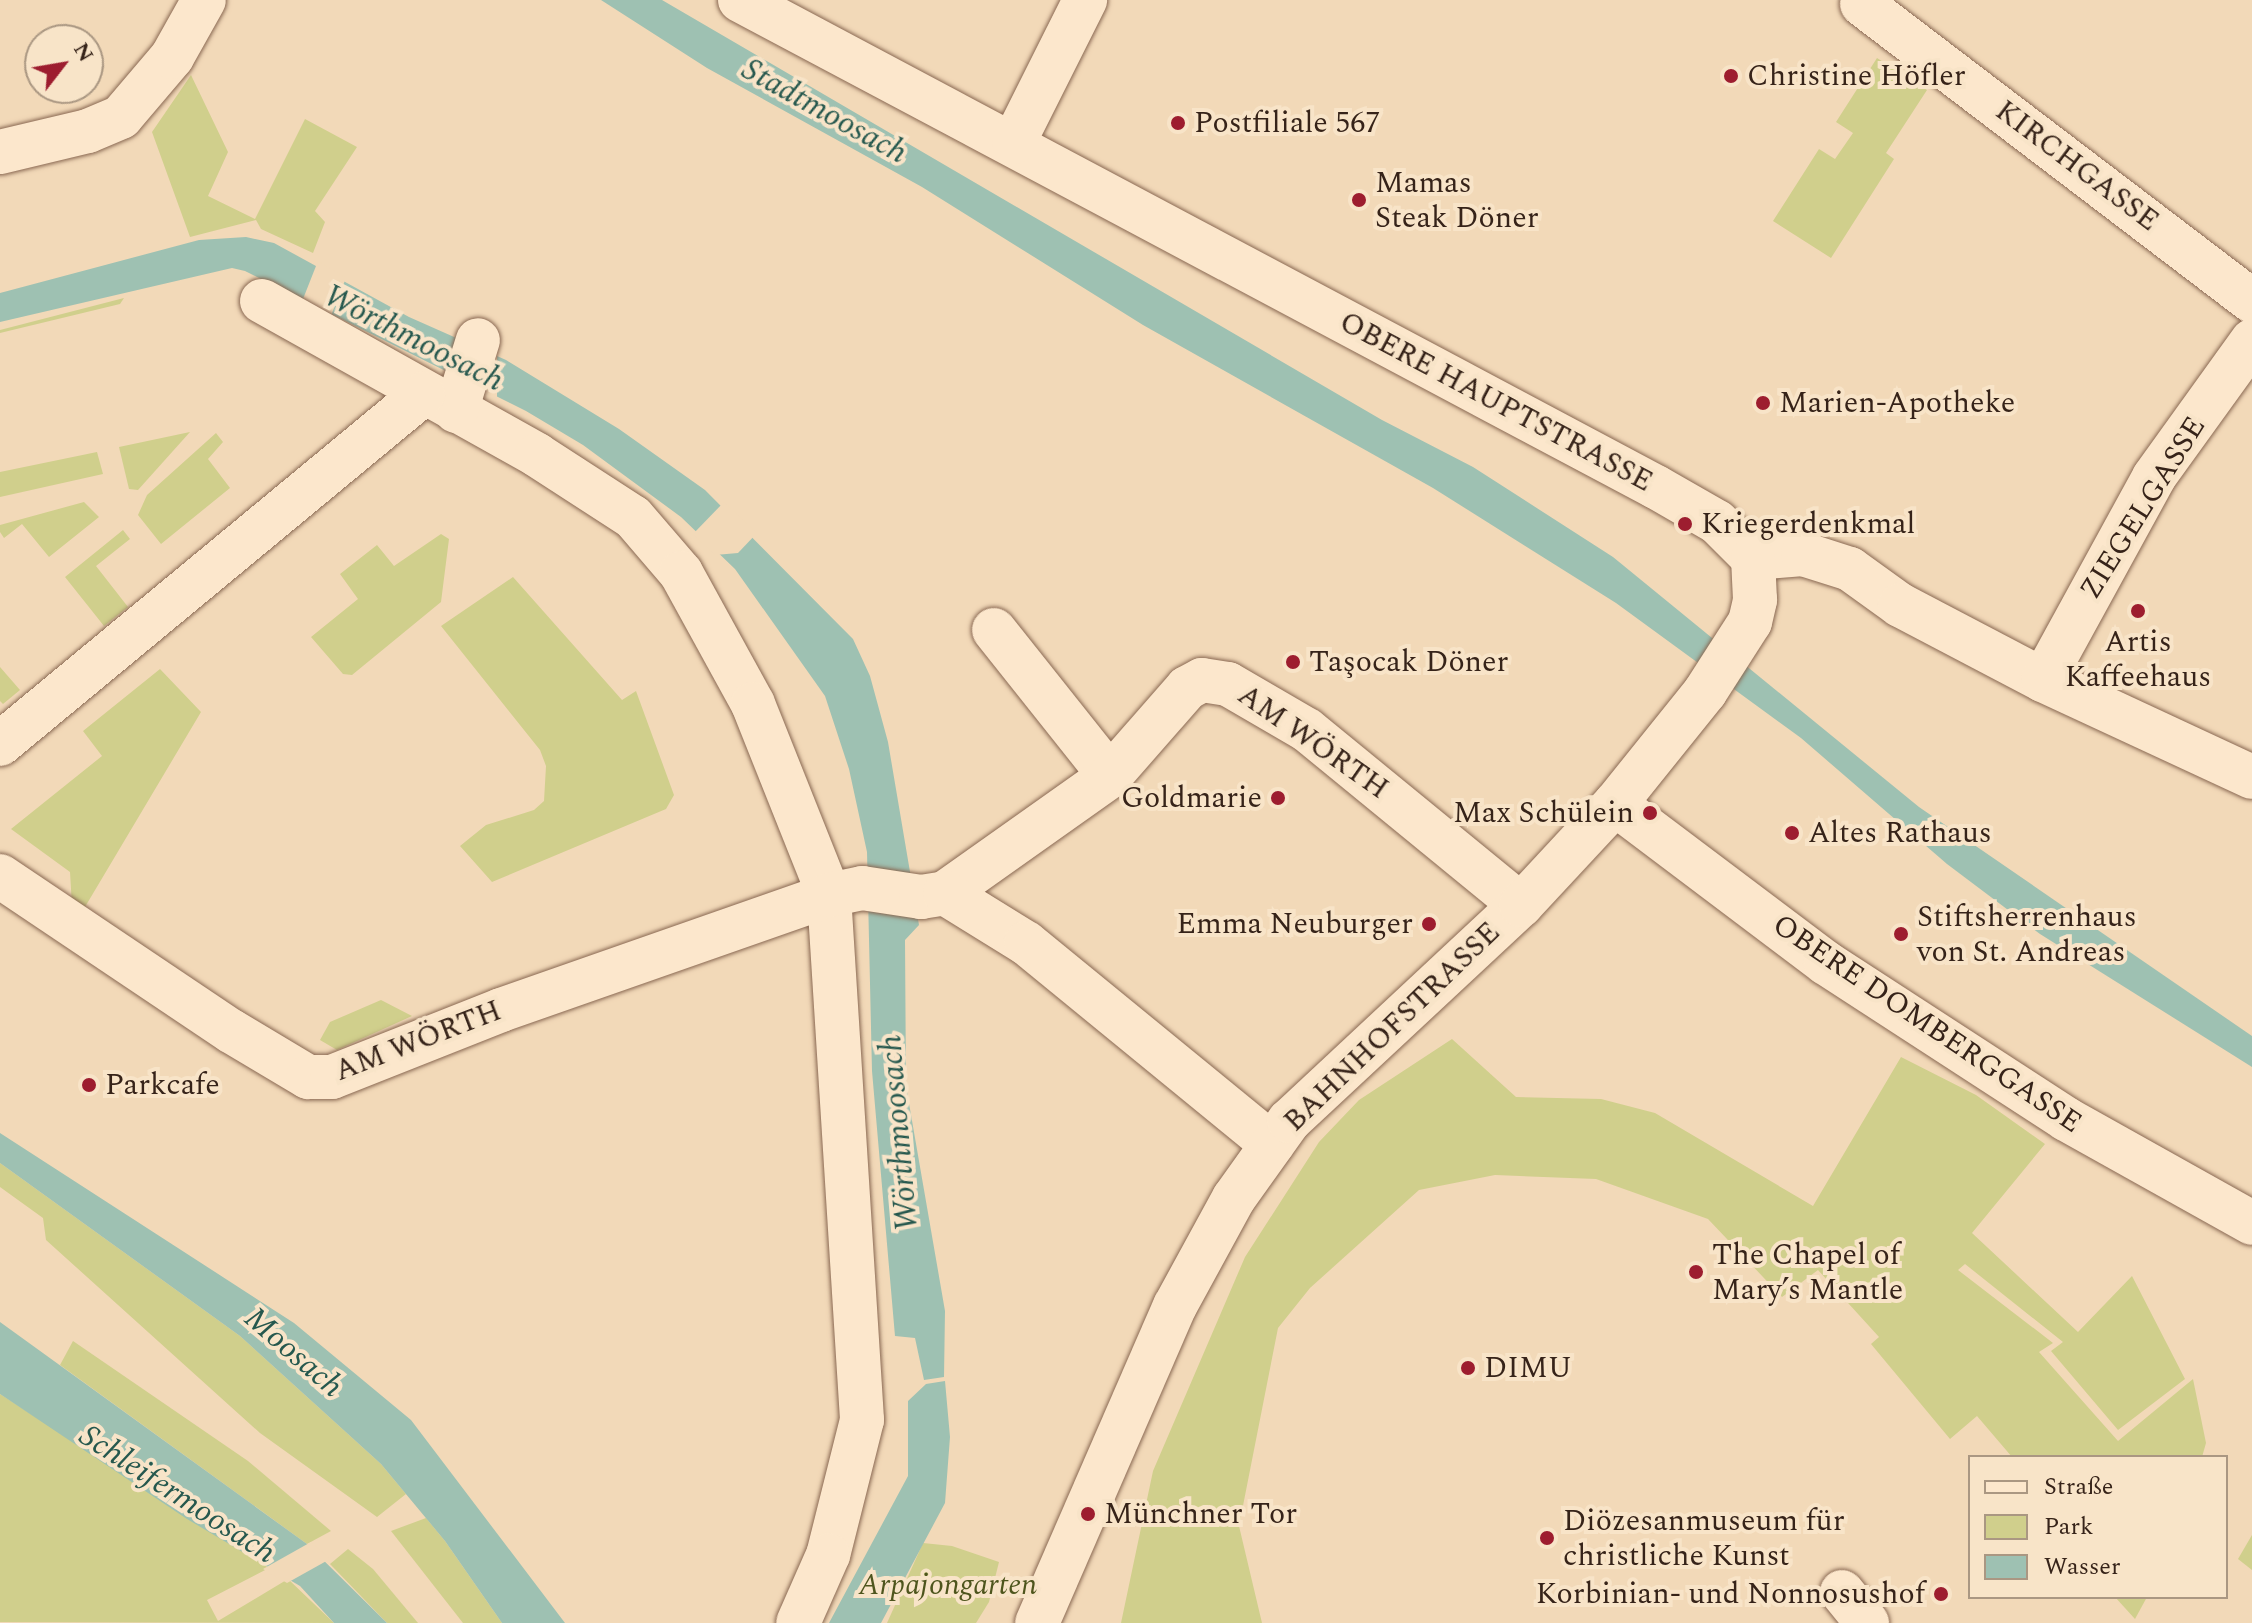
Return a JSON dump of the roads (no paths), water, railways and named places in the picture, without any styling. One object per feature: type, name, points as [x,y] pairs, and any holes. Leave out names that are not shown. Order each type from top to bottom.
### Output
[{"type":"street","points":[[0,152],[88,131],[121,117],[172,57],[204,0]]},
{"type":"street","name":"OBERE HAUPTSTRASSE","points":[[740,0],[1014,142],[1656,487],[1717,522],[1753,558]]},
{"type":"street","points":[[1014,142],[1085,0]]},
{"type":"street","name":"KIRCHGASSE","points":[[1862,4],[2252,301]]},
{"type":"street","points":[[262,301],[447,399],[633,517],[681,573],[753,704],[846,892],[862,1420],[828,1555],[798,1623]]},
{"type":"street","points":[[0,744],[447,399],[478,340]]},
{"type":"street","name":"ZIEGELGASSE","points":[[2043,680],[2154,477],[2252,341]]},
{"type":"street","points":[[1753,558],[1803,554],[1850,569],[1900,605],[2043,680],[2252,777]]},
{"type":"street","name":"BAHNHOFSTRASSE","points":[[1037,1623],[1175,1306],[1234,1198],[1272,1144],[1324,1085],[1521,905],[1615,804],[1705,692],[1750,622],[1755,600],[1753,558]]},
{"type":"street","points":[[994,630],[1110,776]]},
{"type":"street","name":"AM WÖRTH","points":[[933,895],[1110,776],[1193,682],[1228,684],[1307,730],[1376,783],[1521,905]]},
{"type":"street","name":"OBERE DOMBERGGASSE","points":[[1615,804],[1826,963],[2066,1119],[2252,1223]]},
{"type":"street","name":"AM WÖRTH","points":[[0,876],[200,1012],[308,1077],[332,1077],[516,1004],[846,892],[933,895],[1026,943],[1272,1144]]},
{"type":"water","name":"Stadtmoosach","points":[[601,0],[662,0],[1382,420],[1473,467],[1613,557],[1919,807],[2252,1036],[2252,1067],[2040,934],[1947,864],[1801,738],[1616,603],[1433,488],[1143,325],[922,187],[707,68]]},
{"type":"water","name":"Wörthmoosach","points":[[246,237],[274,243],[409,317],[506,360],[619,429],[705,490],[853,639],[870,676],[888,742],[919,925],[905,940],[906,1086],[945,1311],[944,1377],[924,1380],[915,1338],[895,1336],[872,1071],[867,852],[849,769],[825,696],[735,569],[681,517],[583,445],[526,411],[245,271],[232,268],[0,322],[0,293],[199,240]]},
{"type":"water","name":"Moosach","points":[[0,1133],[294,1323],[411,1420],[565,1623],[502,1623],[445,1541],[381,1464],[240,1336],[0,1163]]},
{"type":"water","name":"Schleifermoosach","points":[[0,1322],[307,1544],[387,1623],[334,1623],[300,1586],[187,1519],[0,1394]]},
{"type":"water","points":[[945,1381],[950,1437],[945,1503],[881,1623],[829,1623],[908,1476],[908,1401],[926,1384]]},
{"type":"place","name":"Christine Höfler","points":[[1731,76]]},
{"type":"place","name":"Postfiliale 567","points":[[1178,123]]},
{"type":"place","name":"Mamas Steak Döner","points":[[1359,200]]},
{"type":"place","name":"Marien-Apotheke","points":[[1763,403]]},
{"type":"place","name":"Kriegerdenkmal","points":[[1685,524]]},
{"type":"place","name":"Artis Kaffeehaus","points":[[2138,611]]},
{"type":"place","name":"Taşocak Döner","points":[[1293,662]]},
{"type":"place","name":"Goldmarie","points":[[1278,798]]},
{"type":"place","name":"Max Schülein","points":[[1650,813]]},
{"type":"place","name":"Altes Rathaus","points":[[1792,833]]},
{"type":"place","name":"Emma Neuburger","points":[[1429,924]]},
{"type":"place","name":"Stiftsherrenhaus von St. Andreas","points":[[1901,934]]},
{"type":"place","name":"Parkcafe","points":[[89,1085]]},
{"type":"place","name":"The Chapel of Mary’s Mantle","points":[[1696,1272]]},
{"type":"place","name":"DIMU","points":[[1468,1368]]},
{"type":"place","name":"Münchner Tor","points":[[1088,1514]]},
{"type":"place","name":"Diözesanmuseum für christliche Kunst","points":[[1547,1538]]},
{"type":"place","name":"Korbinian- und Nonnosushof","points":[[1941,1594]]},
{"type":"park label","name":"Arpajongarten","points":[[948,1585]]}]
